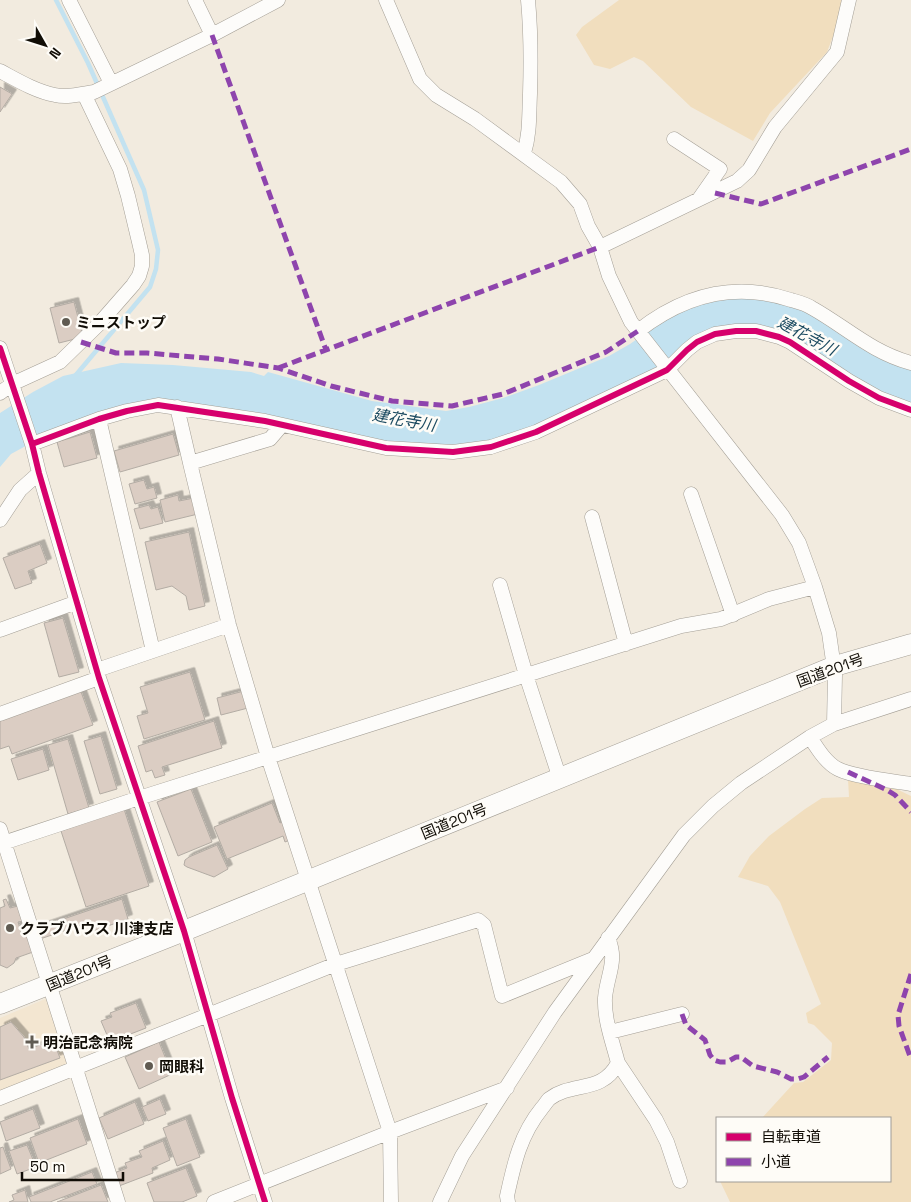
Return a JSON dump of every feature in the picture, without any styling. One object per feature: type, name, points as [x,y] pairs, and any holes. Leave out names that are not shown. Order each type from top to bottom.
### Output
[{"type":"highway","name":"国道201号","points":[[0,1004],[560,779],[835,666],[911,644]]},
{"type":"street","points":[[69,0],[112,83]]},
{"type":"street","points":[[195,0],[212,35]]},
{"type":"street","points":[[0,70],[25,84],[56,96],[94,92],[212,35],[278,0]]},
{"type":"street","points":[[386,0],[420,79],[436,95],[524,153],[561,182],[580,204],[588,226],[600,247],[609,276],[631,322],[782,515],[799,543],[815,587],[828,634],[835,666],[834,724]]},
{"type":"street","points":[[524,153],[529,137],[532,40],[528,0]]},
{"type":"street","points":[[600,247],[737,181],[749,170],[775,127],[837,52],[849,0]]},
{"type":"street","points":[[0,393],[13,388],[60,362],[98,325],[133,285],[139,276],[142,266],[142,255],[122,178],[84,94]]},
{"type":"street","points":[[674,139],[720,169],[699,200]]},
{"type":"street","points":[[639,332],[652,320],[671,309],[699,298],[728,291],[773,294],[810,306],[868,346],[911,363]]},
{"type":"street","points":[[32,444],[99,419],[158,405],[282,425],[386,448],[453,452],[481,449],[536,432],[665,367],[697,342],[715,334],[736,331],[756,331],[779,337],[879,398],[911,410]]},
{"type":"street","points":[[0,348],[32,444],[98,674],[184,931],[265,1202]]},
{"type":"street","points":[[177,407],[229,625],[268,757],[390,1132],[391,1202]]},
{"type":"street","points":[[99,419],[153,651]]},
{"type":"street","points":[[190,463],[270,438],[282,425]]},
{"type":"street","points":[[0,520],[20,490],[39,473]]},
{"type":"street","points":[[691,494],[733,615]]},
{"type":"street","points":[[592,517],[626,644]]},
{"type":"street","points":[[500,585],[526,676],[560,779]]},
{"type":"street","points":[[118,1202],[1,839],[139,798],[681,626],[721,619],[769,599],[815,587]]},
{"type":"street","points":[[0,630],[76,602]]},
{"type":"street","points":[[0,714],[153,651],[229,625]]},
{"type":"street","points":[[440,1202],[462,1156],[555,1012],[684,835],[713,806],[740,783],[810,737],[834,724],[911,699]]},
{"type":"street","points":[[810,737],[820,752],[837,769],[911,784]]},
{"type":"street","points":[[0,1098],[336,964],[478,920],[484,925],[502,996],[594,958]]},
{"type":"street","points":[[608,938],[613,950],[605,998],[607,1017],[618,1063],[656,1120],[667,1142],[680,1181]]},
{"type":"street","points":[[610,1032],[682,1014]]},
{"type":"street","points":[[508,1202],[507,1196],[516,1156],[532,1120],[549,1099],[573,1088],[604,1080],[613,1073],[618,1063]]},
{"type":"street","points":[[214,1202],[507,1088]]},
{"type":"shaded area","points":[[619,0],[847,0],[827,52],[770,113],[753,141],[691,107],[643,61],[634,57],[610,69],[594,65],[576,35],[582,27]]},
{"type":"shaded area","points":[[848,779],[888,785],[911,796],[911,1202],[730,1202],[720,1182],[891,1182],[891,1117],[763,1117],[794,1083],[803,1082],[831,1060],[832,1043],[814,1025],[808,1023],[806,1013],[821,1004],[780,902],[768,886],[738,877],[750,856],[769,836],[805,809],[822,798],[849,797]]},
{"type":"shaded area","name":"明治記念病院","points":[[50,997],[72,1066],[0,1095],[0,1018]]},
{"type":"water","name":"建花寺川","points":[[729,297],[785,302],[809,312],[829,324],[862,349],[911,369],[911,403],[897,400],[880,392],[786,338],[733,329],[561,415],[511,435],[473,444],[430,445],[385,441],[177,404],[44,436],[11,454],[0,467],[0,413],[63,376],[121,363],[173,365],[251,372],[264,376],[268,372],[372,401],[446,411],[503,398],[539,385],[609,356],[660,323],[690,308]]},
{"type":"building","points":[[0,87],[12,94],[0,112]]},
{"type":"building","name":"ミニストップ","points":[[74,302],[83,337],[59,343],[50,308]]},
{"type":"building","points":[[90,432],[97,458],[64,467],[57,442]]},
{"type":"building","points":[[173,434],[179,455],[120,472],[114,451]]},
{"type":"building","points":[[144,480],[147,489],[154,487],[157,498],[135,504],[129,484]]},
{"type":"building","points":[[178,495],[179,501],[194,498],[198,514],[165,522],[160,500]]},
{"type":"building","points":[[149,505],[151,509],[158,507],[163,523],[140,529],[134,509]]},
{"type":"building","points":[[189,532],[205,606],[189,610],[186,596],[172,586],[156,590],[145,542]]},
{"type":"building","points":[[40,544],[47,563],[28,571],[32,583],[15,589],[3,558]]},
{"type":"building","points":[[63,618],[79,672],[59,677],[44,623]]},
{"type":"building","points":[[190,672],[205,720],[144,739],[137,716],[148,713],[140,687]]},
{"type":"building","points":[[80,689],[93,725],[12,754],[9,746],[0,749],[0,718]]},
{"type":"building","points":[[244,691],[248,708],[221,715],[217,698]]},
{"type":"building","points":[[214,721],[222,748],[162,767],[165,775],[155,778],[152,770],[146,772],[138,746]]},
{"type":"building","points":[[101,736],[117,789],[100,794],[84,741]]},
{"type":"building","points":[[68,739],[89,808],[68,814],[48,745]]},
{"type":"building","points":[[43,749],[49,770],[18,780],[11,759]]},
{"type":"building","points":[[191,789],[212,842],[178,856],[157,802]]},
{"type":"building","points":[[272,803],[280,823],[285,820],[292,839],[285,842],[283,836],[227,859],[214,827]]},
{"type":"building","points":[[124,809],[149,886],[86,907],[61,831]]},
{"type":"building","points":[[217,845],[228,869],[214,877],[184,865],[185,860],[189,857]]},
{"type":"building","name":"クラブハウス 川津支店","points":[[6,899],[10,908],[18,906],[23,921],[18,922],[22,935],[26,934],[33,952],[16,958],[14,963],[7,968],[0,965],[0,908],[5,906],[3,900]]},
{"type":"building","points":[[122,899],[128,919],[93,931],[90,922],[43,938],[40,927]]},
{"type":"building","points":[[136,1003],[146,1028],[110,1042],[101,1021],[112,1017],[110,1013]]},
{"type":"building","points":[[11,1022],[24,1037],[29,1049],[53,1040],[60,1058],[0,1080],[0,1027]]},
{"type":"building","name":"岡眼科","points":[[159,1042],[172,1074],[139,1089],[125,1057]]},
{"type":"building","points":[[160,1099],[166,1114],[148,1121],[142,1107]]},
{"type":"building","points":[[135,1102],[144,1124],[108,1139],[99,1118]]},
{"type":"building","points":[[33,1109],[40,1128],[6,1141],[0,1122]]},
{"type":"building","points":[[78,1119],[87,1144],[39,1163],[30,1138]]},
{"type":"building","points":[[186,1119],[200,1157],[177,1166],[163,1128]]},
{"type":"building","points":[[163,1141],[170,1160],[152,1168],[153,1173],[119,1186],[114,1173],[127,1168],[125,1163],[142,1157],[139,1151]]},
{"type":"building","points":[[27,1145],[36,1167],[17,1174],[9,1151]]},
{"type":"building","points":[[3,1147],[11,1169],[0,1174],[0,1148]]},
{"type":"building","points":[[186,1168],[197,1196],[182,1202],[154,1202],[147,1183]]},
{"type":"building","points":[[92,1172],[97,1184],[50,1202],[31,1202],[29,1197]]},
{"type":"building","points":[[101,1185],[108,1202],[57,1202]]},
{"type":"building","points":[[25,1190],[28,1202],[9,1202],[14,1200],[12,1195]]},
{"type":"waterway","points":[[56,0],[88,63],[144,190],[158,250],[156,269],[150,287],[75,376]]},
{"type":"marked path","points":[[212,35],[326,350]]},
{"type":"marked path","points":[[715,193],[761,204],[911,149]]},
{"type":"marked path","points":[[278,368],[600,247]]},
{"type":"marked path","points":[[81,342],[116,353],[147,353],[218,359],[278,368],[331,386],[392,401],[452,406],[503,394],[606,352],[638,331]]},
{"type":"marked path","points":[[848,772],[895,795],[911,812]]},
{"type":"marked path","points":[[911,974],[898,1015],[899,1026],[911,1059]]},
{"type":"marked path","points":[[682,1014],[686,1025],[705,1040],[710,1055],[714,1060],[720,1062],[727,1062],[736,1057],[741,1057],[753,1066],[777,1072],[791,1079],[798,1079],[804,1077],[828,1057]]},
{"type":"cycle path","points":[[32,444],[99,419],[158,405],[265,421],[386,448],[453,452],[491,447],[536,432],[667,370],[697,342],[715,334],[736,331],[756,331],[779,337],[879,398],[911,410]]},
{"type":"cycle path","points":[[0,348],[32,444],[99,678],[184,931],[232,1098],[265,1202]]},
{"type":"place","name":"ミニストップ","points":[[66,322]]},
{"type":"place","name":"クラブハウス 川津支店","points":[[10,928]]},
{"type":"place","name":"明治記念病院","points":[[32,1042]]},
{"type":"place","name":"岡眼科","points":[[149,1066]]}]
